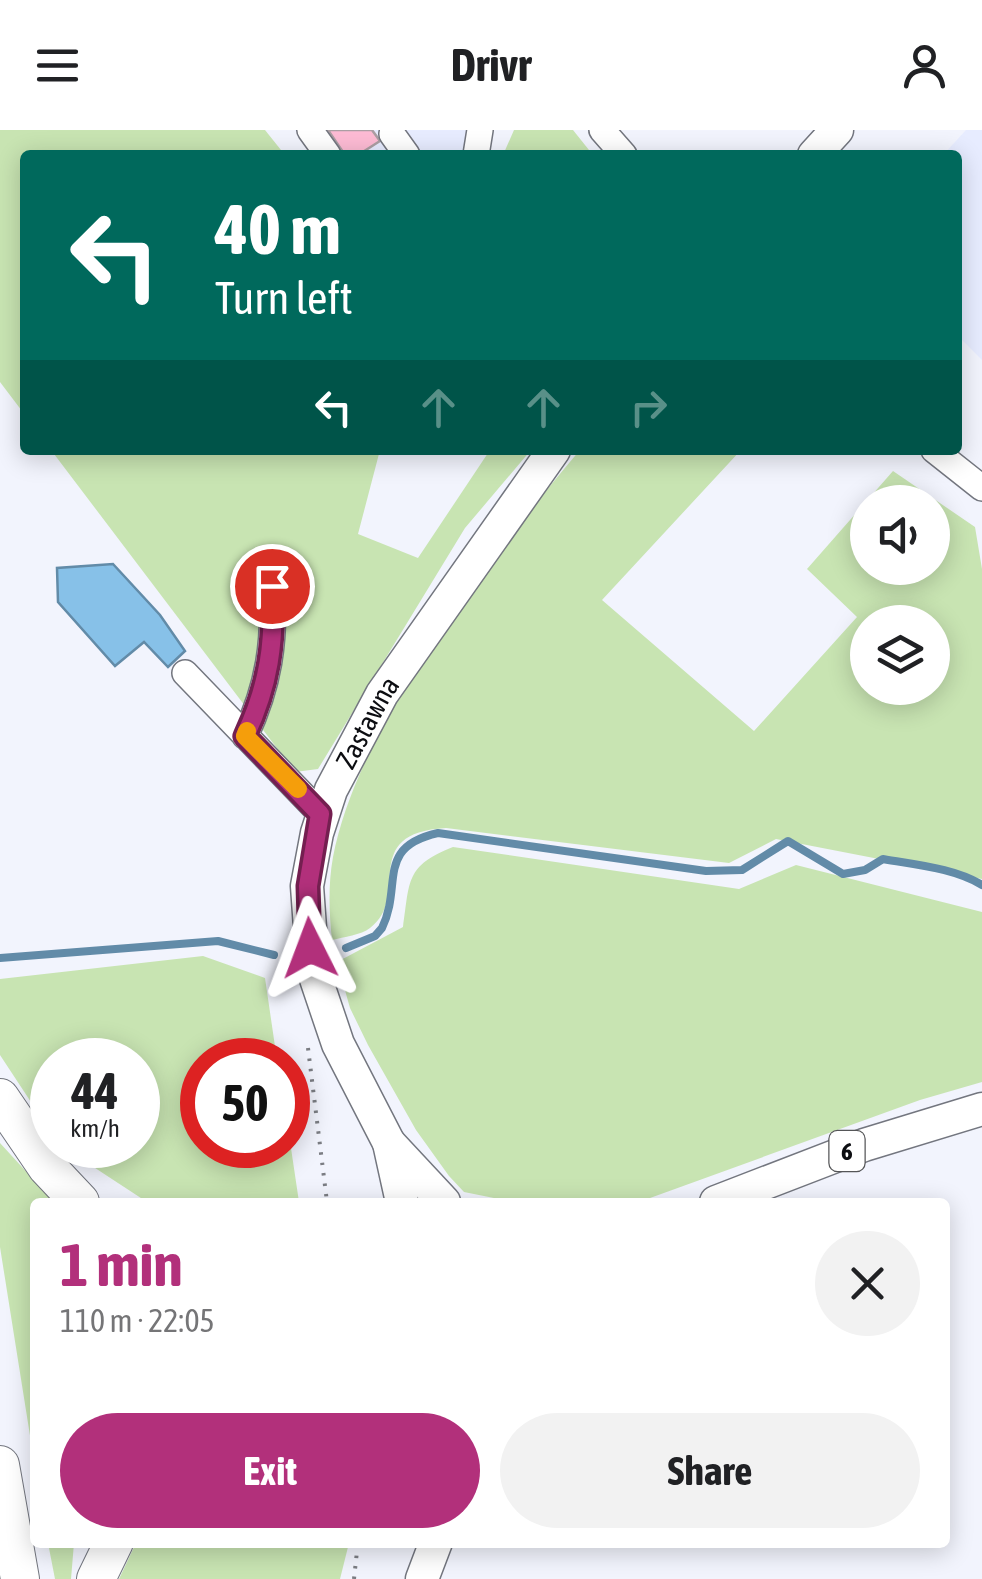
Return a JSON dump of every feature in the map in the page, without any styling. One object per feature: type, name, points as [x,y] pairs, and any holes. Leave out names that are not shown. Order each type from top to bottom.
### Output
[{"type":"highway","points":[[0,1098],[47,1166],[76,1198]]},
{"type":"highway","points":[[0,1465],[20,1579]]},
{"type":"highway","points":[[96,1579],[111,1548]]},
{"type":"main road","points":[[819,150],[837,130]]},
{"type":"main road","name":"Zastawna","points":[[401,1198],[389,1143],[338,1044],[313,970],[308,886],[320,814],[382,694],[550,455]]},
{"type":"main road","name":"6","points":[[726,1198],[864,1145],[982,1108]]},
{"type":"main road","name":"Zastawna","points":[[389,1143],[440,1198]]},
{"type":"main road","points":[[422,1579],[434,1548]]},
{"type":"street","points":[[602,130],[620,150]]},
{"type":"street","points":[[940,455],[982,488]]},
{"type":"street","points":[[245,736],[264,696],[272,660],[272,586]]},
{"type":"street","points":[[185,673],[320,814]]},
{"type":"path","points":[[354,1579],[357,1548]]},
{"type":"shaded area","points":[[295,130],[477,130],[468,150],[309,150]]},
{"type":"shaded area","points":[[966,130],[982,130],[982,360],[962,340],[962,150],[948,150]]},
{"type":"green space","points":[[0,130],[265,130],[281,150],[20,150],[20,408],[0,382]]},
{"type":"green space","points":[[514,130],[573,130],[589,150],[505,150]]},
{"type":"green space","points":[[55,455],[379,455],[358,534],[418,558],[487,455],[527,455],[465,528],[318,769],[295,772]]},
{"type":"green space","points":[[576,455],[736,455],[602,600],[754,731],[850,625],[850,705],[950,705],[950,605],[850,605],[850,610],[807,569],[850,520],[850,585],[950,585],[950,510],[975,527],[982,569],[982,879],[776,839],[729,863],[446,828],[419,832],[402,841],[390,868],[382,915],[366,930],[332,940],[330,878],[347,805],[399,696],[470,589]]},
{"type":"green space","points":[[893,471],[914,485],[881,485]]},
{"type":"green space","points":[[453,847],[739,889],[796,865],[982,912],[982,1082],[920,1100],[650,1198],[494,1198],[464,1192],[416,1130],[368,1045],[350,1008],[337,962],[403,927],[413,877],[437,854]]},
{"type":"green space","points":[[203,956],[265,978],[274,1038],[180,1038],[180,1168],[294,1168],[298,1198],[141,1198],[95,1168],[160,1168],[160,1038],[30,1038],[30,1101],[0,1055],[0,979]]},
{"type":"green space","points":[[0,1143],[50,1198],[30,1198],[30,1436],[0,1247]]},
{"type":"green space","points":[[49,1548],[74,1548],[71,1579],[55,1579]]},
{"type":"green space","points":[[134,1548],[348,1548],[340,1579],[119,1579]]},
{"type":"water","points":[[113,564],[160,615],[185,651],[168,667],[144,642],[115,666],[58,602],[57,568]]},
{"type":"building","points":[[328,130],[372,130],[380,141],[366,150],[342,150]]},
{"type":"waterway","points":[[346,948],[375,936],[382,928],[398,858],[418,839],[438,833],[706,871],[742,870],[788,841],[843,874],[865,870],[883,859],[947,871],[982,885]]},
{"type":"waterway","points":[[0,958],[218,941],[274,955]]},
{"type":"slow traffic","points":[[247,731],[245,736],[298,789]]},
{"type":"route","points":[[272,586],[272,660],[264,696],[245,736],[320,814],[308,886],[310,948]]}]
